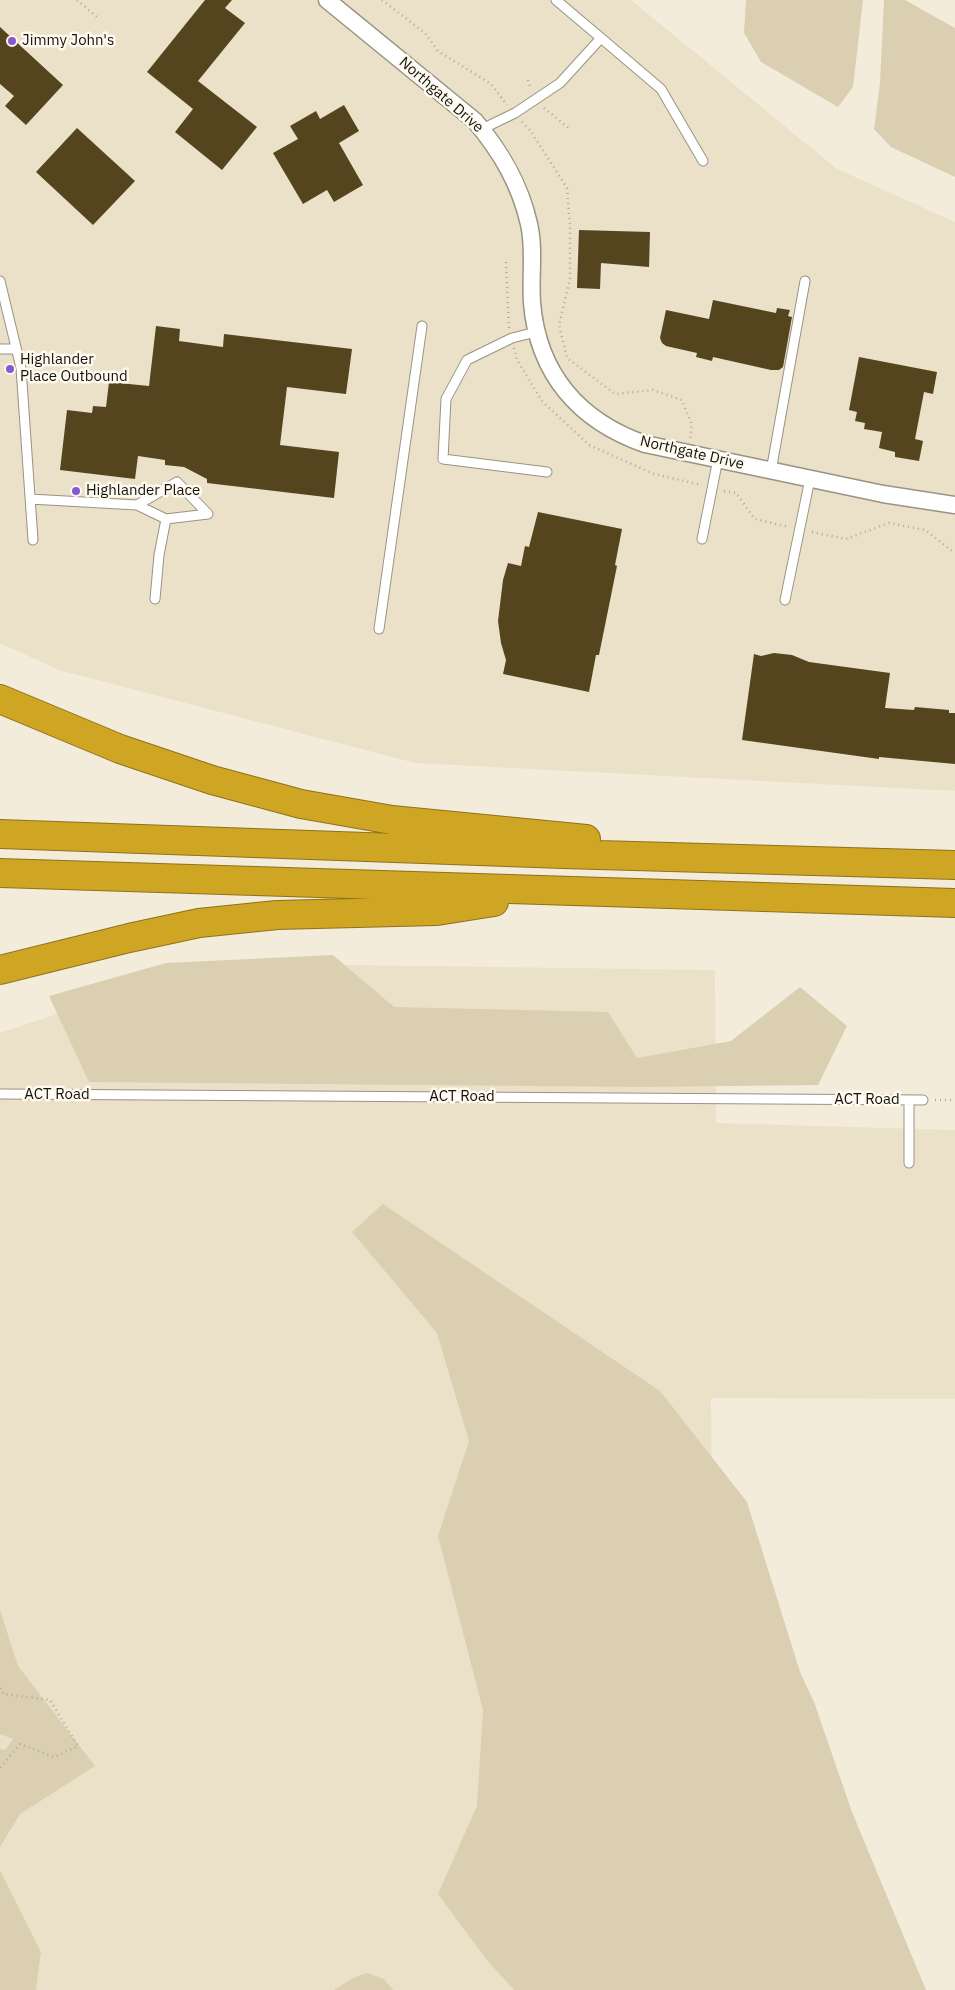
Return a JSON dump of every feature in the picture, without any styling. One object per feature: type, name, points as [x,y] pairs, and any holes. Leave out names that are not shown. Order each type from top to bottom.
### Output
[{"type":"highway","points":[[0,698],[120,749],[212,780],[301,804],[392,820],[581,837],[634,857]]},
{"type":"highway","points":[[0,834],[634,857],[955,865]]},
{"type":"highway","points":[[0,874],[955,903]]},
{"type":"highway","points":[[0,970],[129,938],[199,924],[277,916],[437,911],[559,892]]},
{"type":"street","name":"Northgate Drive","points":[[327,0],[475,121],[494,144],[509,168],[521,196],[529,224],[532,246],[532,301],[540,347],[554,376],[570,397],[585,412],[606,428],[645,444],[883,494],[955,505]]},
{"type":"lane","points":[[556,0],[661,89],[704,161]]},
{"type":"lane","points":[[482,129],[515,114],[560,83],[602,38]]},
{"type":"lane","points":[[0,281],[21,368],[33,540]]},
{"type":"lane","points":[[771,471],[806,281]]},
{"type":"lane","points":[[379,629],[422,326]]},
{"type":"lane","points":[[536,332],[512,338],[467,360],[446,399],[443,459],[547,472]]},
{"type":"lane","points":[[0,349],[16,349]]},
{"type":"lane","points":[[702,539],[718,459]]},
{"type":"lane","points":[[785,600],[810,479]]},
{"type":"lane","points":[[30,499],[137,505],[166,519],[208,514],[177,482],[137,505]]},
{"type":"lane","points":[[155,599],[159,555],[166,519]]},
{"type":"lane","name":"ACT Road","points":[[0,1094],[923,1100]]},
{"type":"lane","points":[[909,1100],[909,1163]]},
{"type":"path","points":[[77,0],[97,17]]},
{"type":"path","points":[[382,0],[425,33],[438,51],[491,84],[530,130],[567,188],[570,225],[570,279],[559,325],[567,358],[615,394],[653,390],[682,400],[692,425],[688,453]]},
{"type":"path","points":[[712,488],[736,494],[755,519],[846,540],[889,523],[926,530],[955,553]]},
{"type":"path","points":[[923,1100],[955,1100]]},
{"type":"path","points":[[0,1688],[4,1694],[50,1700],[78,1746],[54,1756],[20,1744],[0,1768]]},
{"type":"shaded area","points":[[0,0],[631,0],[837,169],[955,222],[955,791],[415,763],[59,670],[0,643]]},
{"type":"shaded area","points":[[746,0],[863,0],[853,87],[838,107],[761,62],[744,33]]},
{"type":"shaded area","points":[[884,0],[905,0],[955,28],[955,177],[891,147],[874,129],[880,83]]},
{"type":"shaded area","points":[[333,955],[394,1007],[608,1012],[637,1058],[731,1041],[800,987],[847,1026],[818,1085],[643,1087],[89,1082],[49,996],[166,963]]},
{"type":"shaded area","points":[[208,963],[715,970],[716,1123],[955,1130],[955,1399],[711,1398],[718,1990],[0,1990],[0,1033]]},
{"type":"shaded area","points":[[383,1204],[660,1391],[747,1502],[800,1672],[814,1702],[852,1812],[926,1990],[514,1990],[486,1959],[438,1894],[477,1806],[483,1710],[438,1536],[469,1441],[437,1333],[352,1232]]},
{"type":"shaded area","points":[[0,1610],[18,1666],[95,1766],[20,1814],[0,1847],[0,1749],[5,1750],[13,1739],[0,1734]]},
{"type":"shaded area","points":[[0,1870],[41,1952],[36,1990],[0,1990]]},
{"type":"shaded area","points":[[367,1973],[384,1979],[393,1990],[334,1990],[353,1978]]},
{"type":"building","points":[[205,0],[232,0],[225,8],[245,23],[198,81],[257,127],[222,170],[175,132],[193,109],[147,72]]},
{"type":"building","points":[[0,27],[63,85],[26,125],[5,106],[14,96],[0,84]]},
{"type":"building","points":[[344,105],[359,131],[339,143],[363,185],[334,202],[327,190],[303,204],[273,153],[298,139],[290,126],[316,111],[320,119]]},
{"type":"building","points":[[77,128],[135,181],[93,225],[36,172]]},
{"type":"building","points":[[579,230],[650,232],[649,267],[601,263],[600,289],[577,288]]},
{"type":"building","points":[[713,300],[776,313],[777,308],[790,310],[788,316],[792,317],[783,367],[779,370],[771,370],[713,357],[712,361],[696,357],[697,353],[666,346],[662,343],[660,338],[666,310],[709,319]]},
{"type":"building","points":[[156,326],[180,329],[179,341],[223,347],[224,334],[352,349],[346,394],[287,387],[280,445],[339,452],[334,498],[207,483],[207,479],[184,467],[165,465],[165,460],[138,456],[135,479],[60,470],[67,410],[92,413],[93,406],[106,407],[109,382],[149,386]]},
{"type":"building","points":[[859,357],[937,372],[933,394],[924,392],[915,439],[923,441],[919,461],[895,457],[895,452],[879,448],[882,432],[864,429],[865,423],[855,421],[857,412],[849,410]]},
{"type":"building","points":[[538,512],[622,529],[615,565],[617,566],[599,655],[596,655],[589,692],[503,674],[506,660],[498,621],[503,580],[508,563],[521,566],[525,546],[529,547]]},
{"type":"building","points":[[774,653],[792,655],[809,662],[890,673],[885,708],[914,710],[915,707],[949,710],[949,713],[955,713],[955,764],[879,757],[879,759],[742,740],[754,654],[761,656]]},
{"type":"place","name":"Jimmy John's","points":[[12,41]]},
{"type":"place","name":"Highlander Place Outbound","points":[[10,369]]},
{"type":"place","name":"Highlander Place","points":[[76,491]]}]
